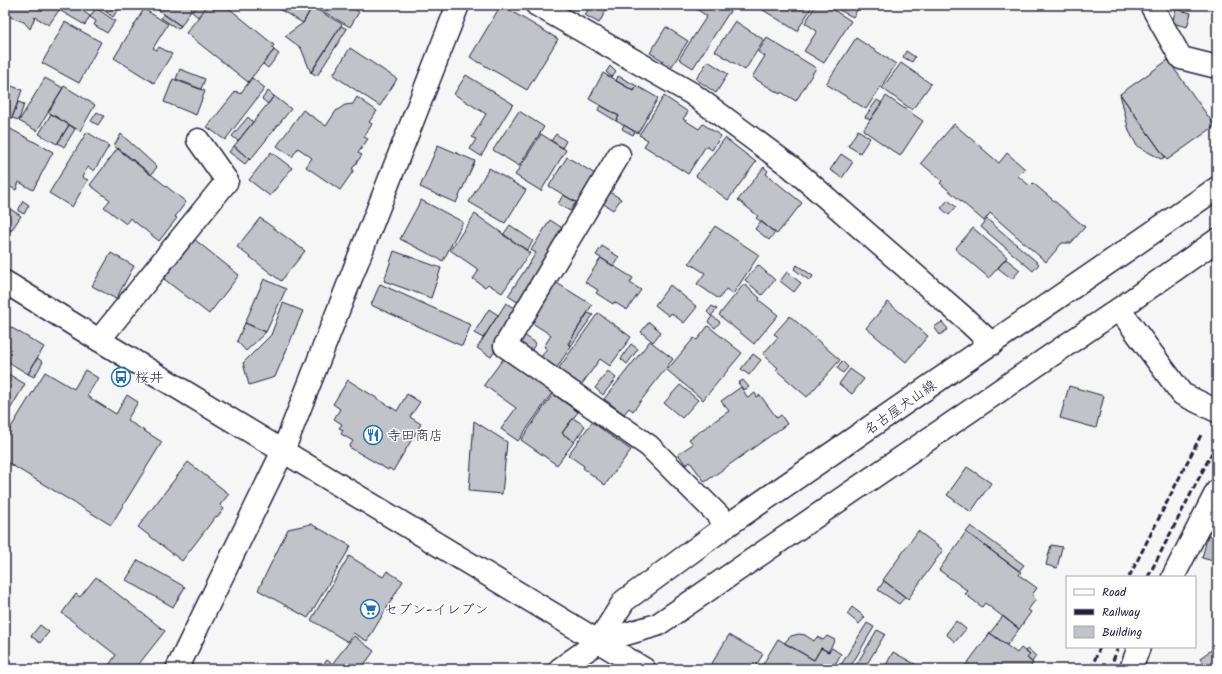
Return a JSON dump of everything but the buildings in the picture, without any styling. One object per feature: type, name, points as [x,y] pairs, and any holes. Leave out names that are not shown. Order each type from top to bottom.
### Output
[{"type":"street","points":[[177,669],[283,451],[458,5]]},
{"type":"street","points":[[536,5],[691,93],[791,167],[992,344]]},
{"type":"street","points":[[1151,5],[1181,58],[1217,67]]},
{"type":"street","points":[[99,340],[227,181],[198,140]]},
{"type":"street","points":[[619,155],[505,346],[649,446],[728,526]]},
{"type":"street","name":"名古屋犬山線","points":[[598,642],[624,601],[728,526],[1217,188]]},
{"type":"street","name":"名古屋犬山線","points":[[560,669],[598,642],[657,625],[1217,240]]},
{"type":"street","points":[[5,282],[644,669]]},
{"type":"street","points":[[1119,308],[1182,394],[1217,411]]},
{"type":"street","points":[[1174,576],[1217,491]]},
{"type":"street","points":[[1131,669],[1139,648]]},
{"type":"railway","points":[[1130,576],[1202,433]]},
{"type":"railway","points":[[1149,576],[1217,443]]},
{"type":"railway","points":[[1091,669],[1100,648]]},
{"type":"railway","points":[[1110,669],[1118,648]]},
{"type":"place","name":"桜井","points":[[121,377]]},
{"type":"place","name":"寺田商店","points":[[373,435]]},
{"type":"place","name":"セブン-イレブン","points":[[370,609]]}]
